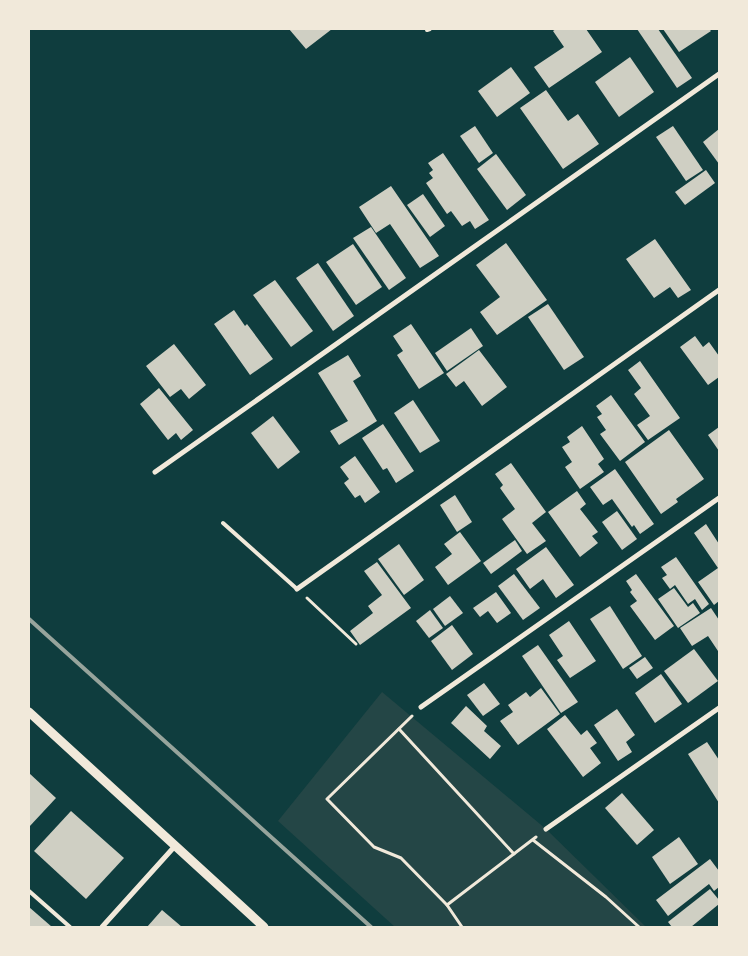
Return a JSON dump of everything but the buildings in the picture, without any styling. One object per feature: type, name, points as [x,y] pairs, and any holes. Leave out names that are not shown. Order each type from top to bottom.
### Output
[{"type":"street","points":[[156,472],[719,74]]},
{"type":"street","points":[[298,589],[719,290]]},
{"type":"street","points":[[421,707],[719,498]]},
{"type":"street","points":[[546,829],[719,708]]},
{"type":"street","points":[[29,712],[264,927]]},
{"type":"street","points":[[102,927],[175,846]]},
{"type":"lane","points":[[223,523],[298,589]]},
{"type":"lane","points":[[29,892],[70,927]]},
{"type":"path","points":[[298,589],[356,644]]},
{"type":"path","points":[[421,707],[327,798],[374,847],[401,858],[447,905],[462,927]]},
{"type":"path","points":[[399,729],[514,854]]},
{"type":"path","points":[[447,905],[546,829]]},
{"type":"path","points":[[533,840],[606,897],[639,927]]},
{"type":"shaded area","points":[[382,692],[546,829],[646,927],[395,927],[278,821]]},
{"type":"railway","points":[[29,619],[371,927]]}]
